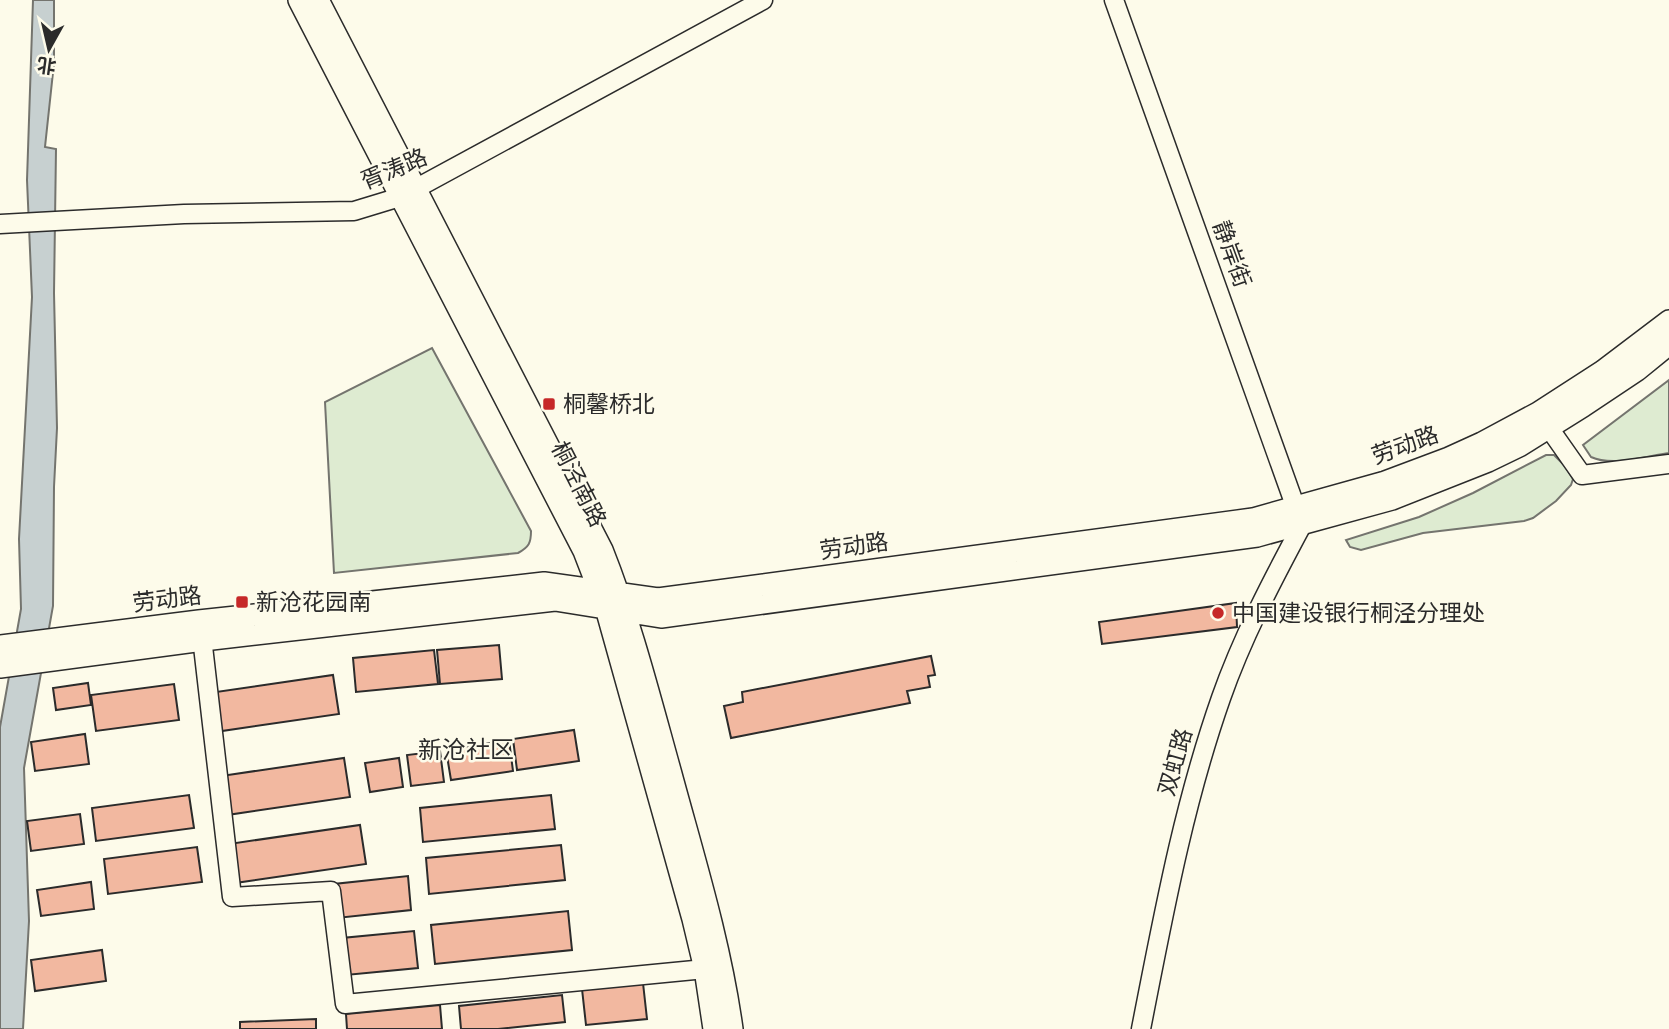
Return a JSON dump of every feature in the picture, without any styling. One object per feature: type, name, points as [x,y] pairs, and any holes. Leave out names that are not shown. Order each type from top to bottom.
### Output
[{"type":"main road","name":"桐泾南路","points":[[299,0],[600,544],[705,969],[714,1029]]},
{"type":"main road","name":"桐泾南路","points":[[318,0],[408,193]]},
{"type":"main road","name":"劳动路","points":[[6,646],[555,600],[613,601],[661,617],[1224,541],[1299,516],[1380,502],[1457,475],[1519,446],[1544,420],[1669,321]]},
{"type":"main road","name":"劳动路","points":[[1544,420],[1614,386],[1669,344]]},
{"type":"main road","name":"桐泾南路","points":[[613,601],[710,915],[722,966],[732,1029]]},
{"type":"main road","name":"劳动路","points":[[4,667],[43,663],[201,631]]},
{"type":"street","name":"胥涛路","points":[[0,224],[184,214],[354,211],[408,193],[763,0]]},
{"type":"street","name":"静岸街","points":[[1114,0],[1299,516]]},
{"type":"street","points":[[1544,420],[1582,475],[1669,464]]},
{"type":"street","name":"双虹路","points":[[1141,1029],[1169,885],[1200,761],[1222,695],[1299,516]]},
{"type":"street","points":[[201,631],[232,897],[331,891],[345,1003],[705,969]]},
{"type":"green space","points":[[432,348],[531,531],[530,542],[518,553],[334,573],[325,402]]},
{"type":"green space","points":[[1669,380],[1669,453],[1619,461],[1591,457],[1583,445]]},
{"type":"green space","points":[[1546,455],[1554,455],[1573,479],[1556,501],[1533,518],[1423,533],[1361,550],[1350,547],[1346,540],[1419,517],[1473,493]]},
{"type":"shaded area","points":[[33,0],[54,0],[54,63],[45,147],[56,149],[54,293],[57,428],[53,606],[24,768],[29,921],[23,1029],[0,1029],[0,727],[21,609],[19,539],[32,297],[27,180]]},
{"type":"building","points":[[1236,603],[1237,627],[1102,644],[1099,622]]},
{"type":"building","points":[[499,645],[502,679],[440,684],[437,650]]},
{"type":"building","points":[[434,650],[438,684],[356,692],[353,658]]},
{"type":"building","points":[[931,656],[935,675],[928,676],[930,687],[907,691],[910,703],[731,738],[724,706],[743,702],[742,692]]},
{"type":"building","points":[[333,675],[339,714],[215,732],[209,693]]},
{"type":"building","points":[[88,683],[91,705],[56,710],[53,688]]},
{"type":"building","points":[[174,684],[179,720],[96,731],[91,695]]},
{"type":"building","points":[[574,730],[579,761],[517,770],[513,739]]},
{"type":"building","points":[[85,734],[89,764],[35,771],[31,742]]},
{"type":"building","points":[[509,740],[513,771],[451,780],[446,750]]},
{"type":"building","points":[[440,751],[444,782],[411,786],[407,755]]},
{"type":"building","points":[[344,758],[350,797],[227,815],[221,776]]},
{"type":"building","points":[[399,758],[403,787],[370,792],[365,763]]},
{"type":"building","points":[[189,795],[194,828],[96,841],[92,808]]},
{"type":"building","points":[[551,795],[555,829],[423,842],[420,808]]},
{"type":"building","points":[[80,814],[84,844],[31,851],[27,821]]},
{"type":"building","points":[[360,825],[366,864],[235,883],[229,844]]},
{"type":"building","points":[[561,845],[565,880],[429,894],[426,858]]},
{"type":"building","points":[[197,847],[202,882],[108,894],[104,859]]},
{"type":"building","points":[[408,876],[411,910],[337,918],[334,884]]},
{"type":"building","points":[[91,882],[94,909],[41,916],[37,890]]},
{"type":"building","points":[[568,911],[572,950],[435,964],[431,925]]},
{"type":"building","points":[[414,931],[418,968],[346,975],[342,938]]},
{"type":"building","points":[[102,950],[106,981],[35,991],[31,960]]},
{"type":"building","points":[[643,983],[647,1019],[586,1025],[582,989]]},
{"type":"building","points":[[562,995],[565,1022],[498,1029],[461,1029],[459,1006]]},
{"type":"building","points":[[440,1005],[442,1029],[347,1029],[346,1014]]},
{"type":"building","points":[[316,1019],[316,1029],[240,1029],[240,1022]]},
{"type":"place","name":"桐馨桥北","points":[[549,404]]},
{"type":"place","name":"新沧花园南","points":[[242,602]]},
{"type":"place","name":"中国建设银行桐泾分理处","points":[[1218,613]]},
{"type":"district","name":"新沧社区","points":[[466,750]]}]
